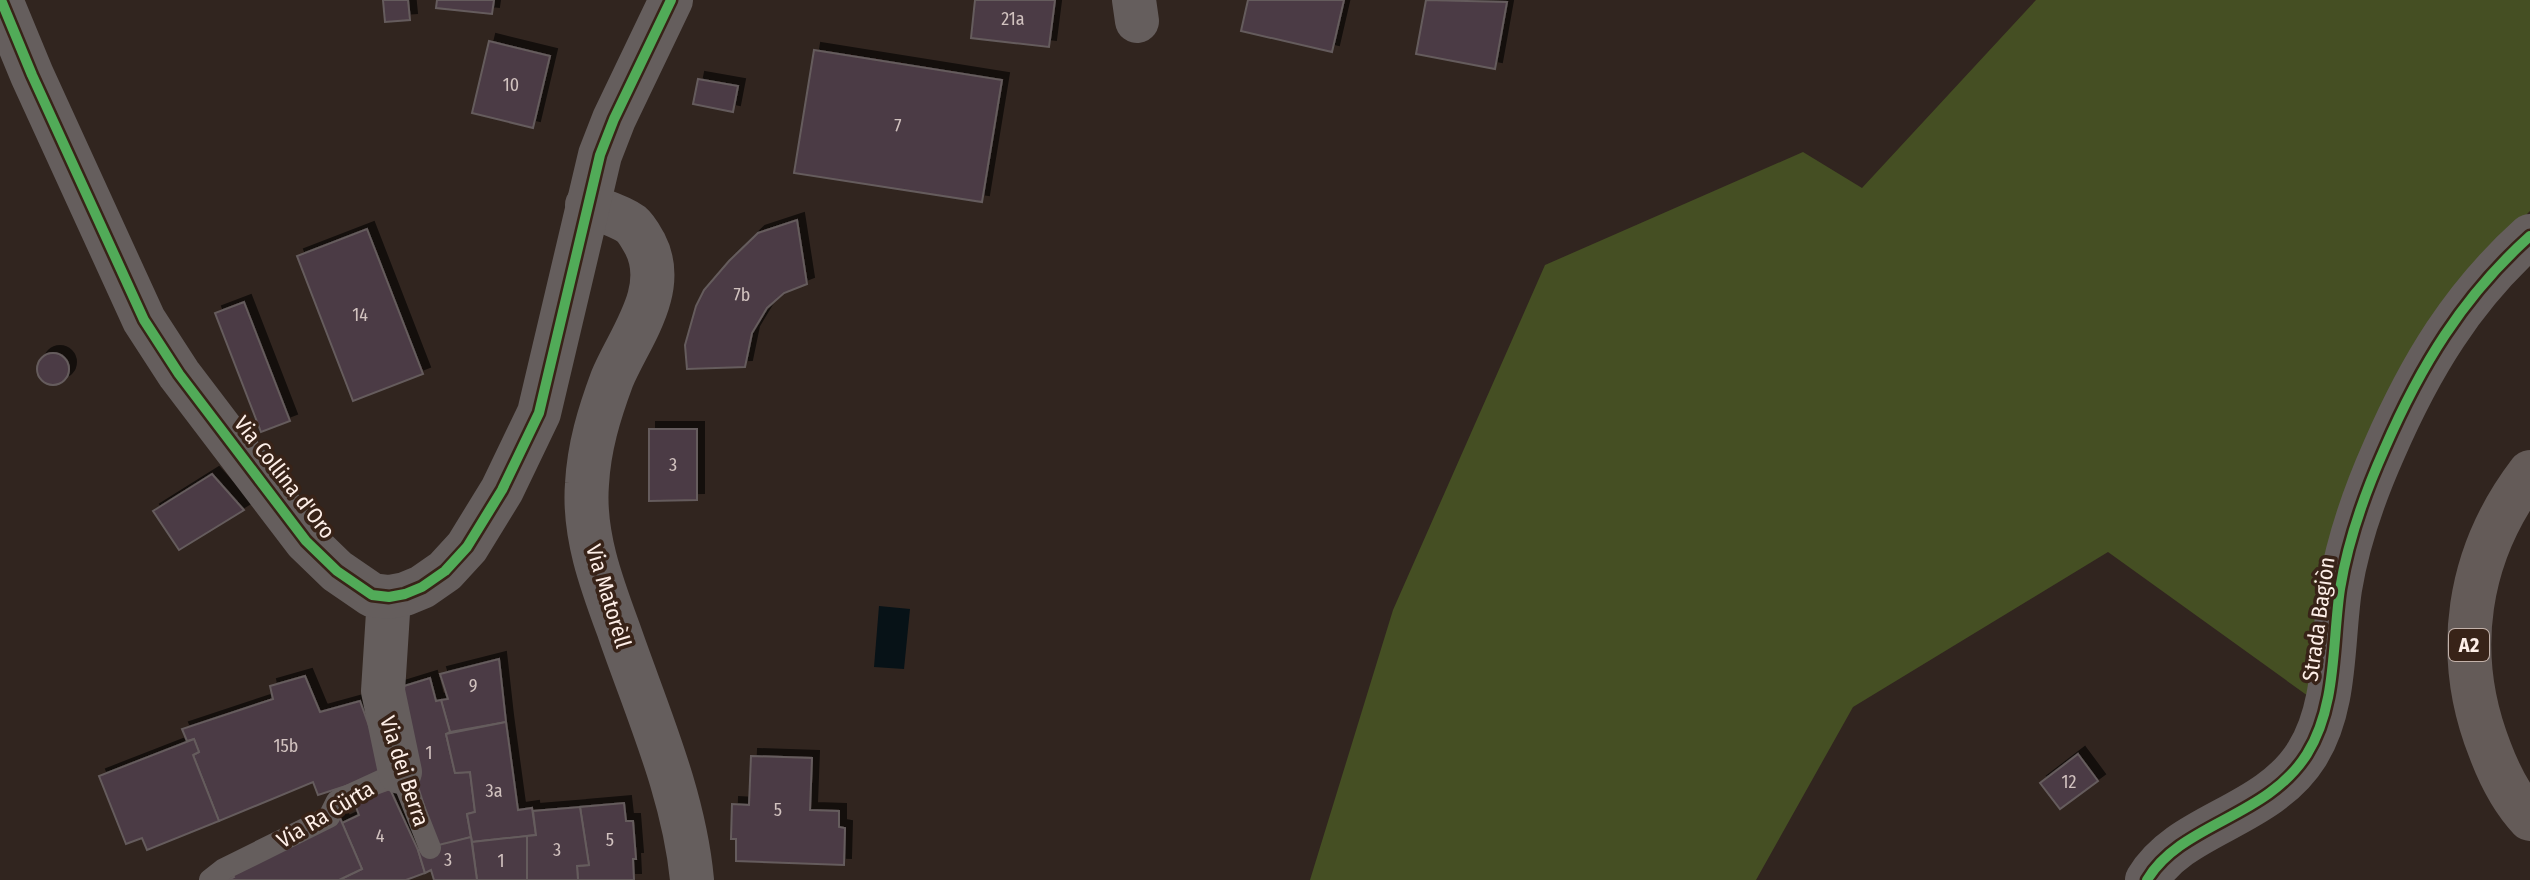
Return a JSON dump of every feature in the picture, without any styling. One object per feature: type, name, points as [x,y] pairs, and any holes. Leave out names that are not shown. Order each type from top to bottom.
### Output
[{"type":"highway","name":"A2","points":[[2530,472],[2489,538],[2476,581],[2469,631],[2469,672],[2480,725],[2498,772],[2530,819]]},
{"type":"street","name":"Via Collina d'Oro","points":[[1,0],[144,320],[179,374],[306,541],[359,589],[372,595],[389,597]]},
{"type":"street","points":[[389,597],[422,587],[445,571],[467,547],[502,490],[539,413],[600,155],[671,0]]},
{"type":"street","name":"Via Matorèll","points":[[587,205],[635,227],[652,265],[648,304],[600,413],[590,448],[586,489],[591,537],[602,583],[682,813],[692,880]]},
{"type":"street","name":"Strada Bagiòn","points":[[2147,880],[2167,855],[2268,796],[2289,778],[2307,754],[2320,728],[2328,693],[2340,589],[2348,549],[2362,502],[2381,457],[2430,354],[2480,286],[2530,236]]},
{"type":"street","name":"Via dei Berra","points":[[389,597],[383,691],[400,772]]},
{"type":"lane","name":"Via dei Berra","points":[[400,772],[430,848]]},
{"type":"lane","name":"Via Ra Cürta","points":[[210,880],[224,869],[329,817],[337,801],[400,772]]},
{"type":"green space","points":[[2036,0],[2530,0],[2530,211],[2480,261],[2308,696],[2108,552],[1853,707],[1756,880],[1310,880],[1393,610],[1545,265],[1803,152],[1862,188]]},
{"type":"shaded area","points":[[879,606],[910,609],[904,669],[874,667]]},
{"type":"building","points":[[383,0],[408,0],[410,20],[385,22]]},
{"type":"building","points":[[437,0],[494,0],[492,14],[436,8]]},
{"type":"building","points":[[975,0],[1055,0],[1049,47],[971,38]]},
{"type":"building","points":[[1248,0],[1344,0],[1332,52],[1241,31]]},
{"type":"building","points":[[1426,0],[1507,2],[1495,69],[1416,54]]},
{"type":"building","points":[[489,41],[550,56],[533,128],[472,113]]},
{"type":"building","points":[[814,50],[1002,80],[982,202],[794,173]]},
{"type":"building","points":[[698,79],[738,86],[733,112],[693,104]]},
{"type":"building","points":[[797,220],[807,284],[784,293],[767,308],[752,333],[745,367],[687,369],[685,345],[704,290],[758,233]]},
{"type":"building","points":[[367,229],[423,374],[353,401],[297,256]]},
{"type":"building","points":[[244,302],[290,421],[261,432],[215,313]]},
{"type":"building","points":[[53,353],[64,358],[69,369],[64,380],[53,385],[42,380],[37,369],[42,358]]},
{"type":"building","points":[[649,429],[697,429],[697,500],[649,501]]},
{"type":"building","points":[[212,474],[244,510],[179,550],[153,511]]},
{"type":"building","points":[[499,659],[506,722],[450,732],[441,700],[448,699],[440,674]]},
{"type":"building","points":[[305,676],[320,712],[360,701],[386,773],[318,795],[313,782],[219,821],[193,755],[199,752],[194,739],[187,741],[182,729],[273,699],[270,686]]},
{"type":"building","points":[[430,678],[436,701],[441,700],[450,732],[446,734],[455,773],[470,772],[475,812],[467,814],[471,837],[437,847],[388,691]]},
{"type":"building","points":[[506,722],[518,810],[532,808],[536,835],[472,842],[467,814],[475,812],[470,772],[455,773],[446,734]]},
{"type":"building","points":[[194,739],[199,752],[193,755],[219,821],[147,850],[142,838],[126,844],[99,776]]},
{"type":"building","points":[[2078,754],[2098,781],[2060,809],[2040,783]]},
{"type":"building","points":[[751,756],[812,758],[810,810],[839,811],[839,827],[845,828],[844,865],[736,861],[736,839],[731,839],[732,804],[749,805]]},
{"type":"building","points":[[390,789],[425,873],[406,880],[339,880],[362,869],[342,823],[359,815],[354,802]]},
{"type":"building","points":[[624,803],[626,821],[633,821],[634,880],[578,880],[577,866],[589,865],[580,807]]},
{"type":"building","points":[[580,807],[589,865],[577,866],[578,880],[527,880],[527,836],[536,835],[533,811]]},
{"type":"building","points":[[340,818],[362,869],[339,880],[228,880],[234,877],[230,870]]},
{"type":"building","points":[[527,836],[527,880],[477,880],[472,842]]},
{"type":"building","points":[[471,837],[477,880],[434,880],[431,870],[425,873],[418,850]]},
{"type":"cycle path","points":[[1,0],[144,320],[179,374],[306,541],[337,571],[372,595],[389,597],[422,587],[445,571],[467,547],[502,490],[539,413],[600,155],[671,0]]},
{"type":"cycle path","points":[[2147,880],[2162,861],[2181,845],[2270,793],[2307,754],[2317,735],[2329,695],[2340,589],[2347,553],[2377,467],[2412,390],[2445,335],[2484,284],[2530,236]]}]
